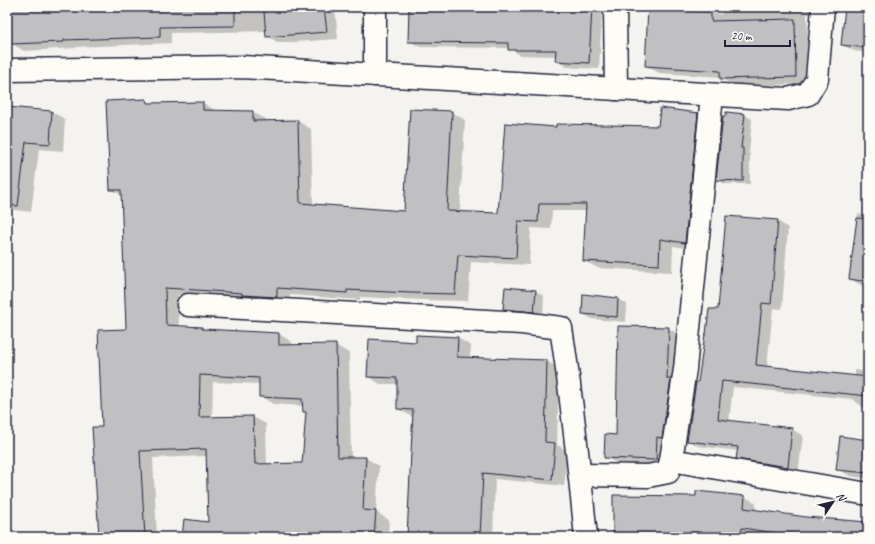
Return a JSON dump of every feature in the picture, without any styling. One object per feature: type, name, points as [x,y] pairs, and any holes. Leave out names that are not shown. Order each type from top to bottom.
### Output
[{"type":"street","points":[[375,7],[375,75]]},
{"type":"street","points":[[615,7],[616,89]]},
{"type":"street","points":[[7,70],[242,67],[788,99],[808,94],[817,79],[823,7]]},
{"type":"street","points":[[580,475],[648,476],[668,472],[672,460],[685,369],[712,95]]},
{"type":"street","points":[[188,305],[514,323],[561,328],[580,475],[586,537]]},
{"type":"street","points":[[672,460],[868,494]]},
{"type":"building","points":[[9,7],[235,7],[235,26],[160,27],[160,37],[64,40],[64,42],[11,44]]},
{"type":"building","points":[[324,7],[327,32],[266,37],[264,11]]},
{"type":"building","points":[[409,7],[592,7],[589,63],[555,61],[556,50],[508,50],[508,43],[408,42]]},
{"type":"building","points":[[845,7],[868,7],[868,48],[841,45]]},
{"type":"building","points":[[648,8],[711,12],[711,21],[795,19],[796,77],[720,79],[720,71],[645,66]]},
{"type":"building","points":[[146,99],[147,103],[203,102],[203,110],[253,111],[253,121],[298,120],[300,203],[404,211],[410,109],[452,111],[447,211],[498,213],[505,123],[556,127],[556,124],[658,126],[660,108],[698,113],[685,243],[660,239],[659,265],[583,261],[586,204],[539,204],[538,222],[518,221],[516,258],[458,255],[455,294],[347,290],[347,293],[277,288],[277,297],[165,288],[166,325],[202,327],[202,329],[279,333],[279,345],[336,344],[338,457],[366,457],[363,510],[376,511],[374,537],[182,537],[184,519],[208,522],[206,449],[140,451],[145,537],[99,537],[92,427],[102,427],[98,330],[126,329],[121,190],[110,190],[106,101]],"holes":[[[200,375],[259,378],[259,397],[302,399],[303,412],[306,412],[302,463],[255,464],[253,416],[199,417]]]},
{"type":"building","points":[[7,107],[52,111],[50,144],[26,142],[18,206],[7,205]]},
{"type":"building","points":[[726,112],[745,114],[741,148],[743,148],[743,181],[716,180],[723,116],[726,116]]},
{"type":"building","points":[[726,216],[778,220],[771,304],[762,303],[756,365],[868,377],[868,396],[722,381],[718,419],[792,428],[788,467],[736,459],[738,447],[687,441],[709,309],[718,309]]},
{"type":"building","points":[[857,218],[868,219],[868,282],[849,279]]},
{"type":"building","points":[[505,287],[536,290],[534,312],[503,309]]},
{"type":"building","points":[[583,294],[618,298],[617,317],[582,314]]},
{"type":"building","points":[[618,326],[669,327],[667,379],[671,379],[662,438],[657,437],[656,460],[604,458],[605,434],[616,435]]},
{"type":"building","points":[[416,335],[458,337],[457,357],[547,360],[545,442],[555,443],[552,480],[483,473],[480,537],[407,537],[413,410],[397,409],[397,378],[367,377],[369,339],[416,342]]},
{"type":"building","points":[[840,436],[868,440],[868,473],[836,470]]},
{"type":"building","points":[[696,491],[745,496],[744,508],[806,517],[868,522],[868,537],[803,537],[742,528],[741,537],[613,537],[613,495],[696,496]]}]
